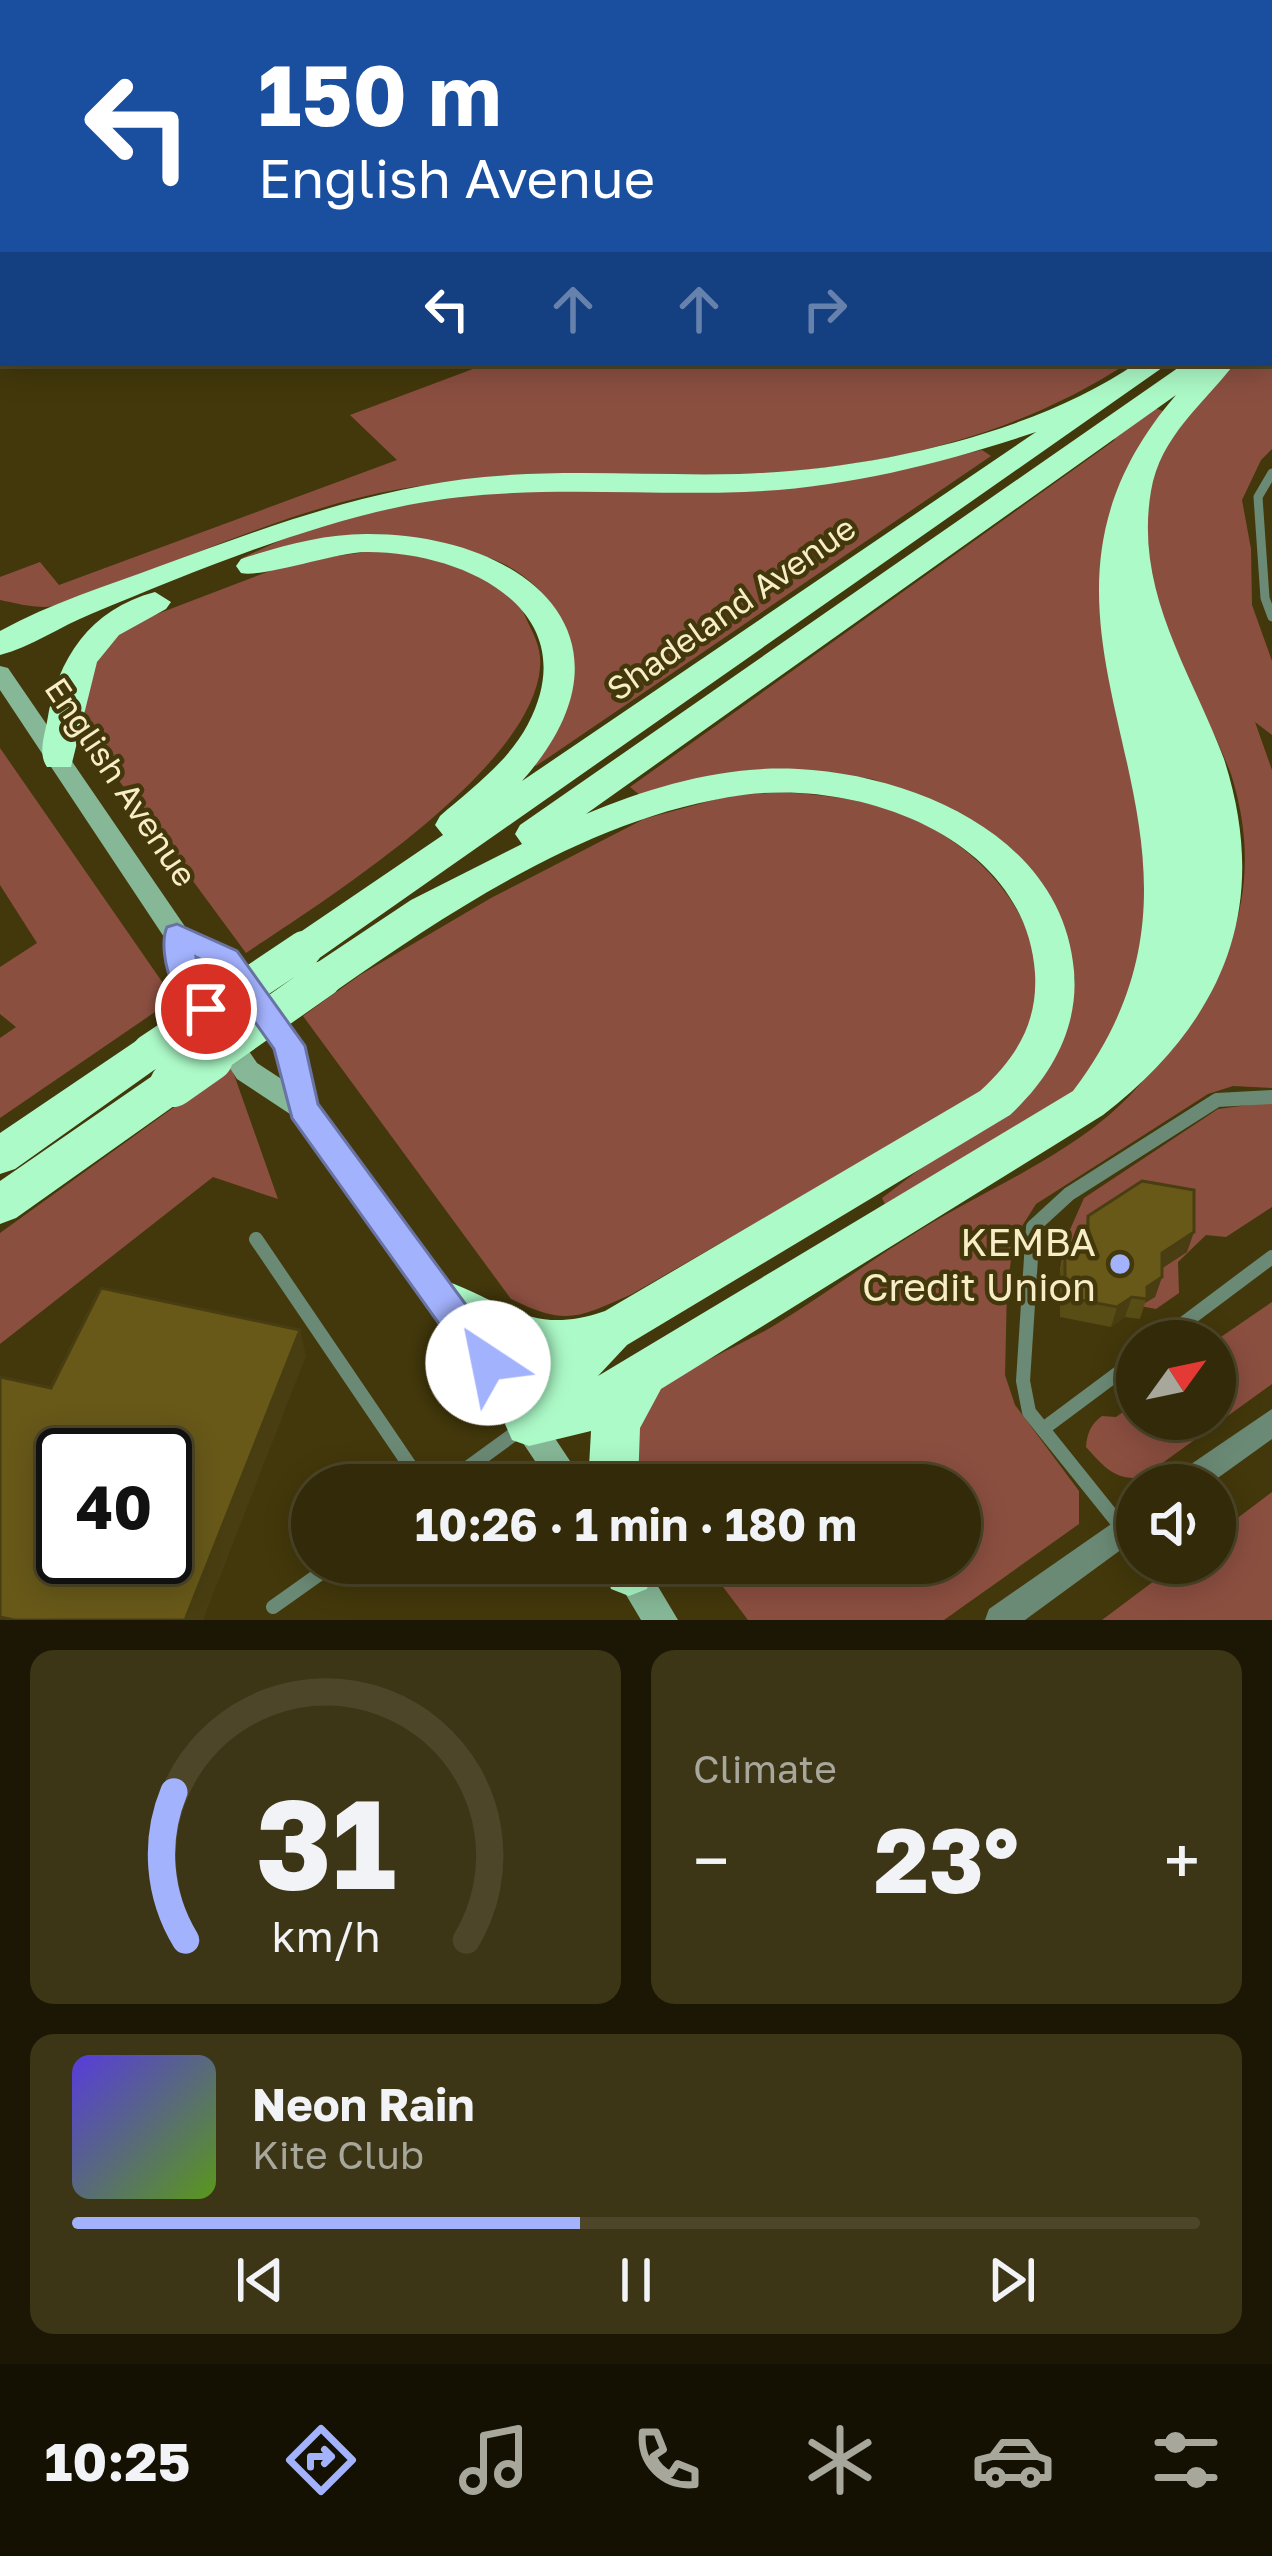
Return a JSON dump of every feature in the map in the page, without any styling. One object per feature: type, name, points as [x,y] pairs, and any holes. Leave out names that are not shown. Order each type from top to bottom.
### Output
[{"type":"highway","name":"Shadeland Avenue","points":[[351,918],[1151,366]]},
{"type":"highway","points":[[404,923],[1199,366]]},
{"type":"highway","points":[[529,1424],[580,1413],[1088,1102],[1156,1045],[1197,991],[1218,945],[1231,889],[1229,827],[1218,782],[1142,610],[1131,530],[1136,489],[1150,451],[1180,406],[1218,366]]},
{"type":"highway","points":[[0,648],[56,616],[312,520],[407,495],[514,484],[718,485],[832,476],[960,450],[1099,401]]},
{"type":"highway","points":[[0,648],[48,643],[293,552],[377,543],[431,549],[472,561],[518,587],[544,614],[560,656],[555,699],[539,736],[502,781],[351,918],[314,964]]},
{"type":"highway","points":[[59,759],[70,680],[93,642],[123,614]]},
{"type":"highway","points":[[0,617],[56,616]]},
{"type":"highway","points":[[0,1205],[162,1068],[314,964],[588,828],[695,791],[766,781],[846,786],[918,806],[984,844],[1012,869],[1036,904],[1053,950],[1055,1004],[1035,1057],[1011,1089],[976,1117],[619,1327],[582,1341],[544,1346],[518,1339],[446,1301]]},
{"type":"highway","points":[[0,1156],[162,1068]]},
{"type":"highway","points":[[529,1424],[555,1384],[619,1327]]},
{"type":"highway","points":[[611,1464],[617,1421],[632,1390],[655,1363]]},
{"type":"street","name":"English Avenue","points":[[0,674],[177,935],[184,978],[248,1071],[303,1108],[446,1301],[556,1464]]},
{"type":"street","name":"English Avenue","points":[[177,935],[227,959],[289,1046],[303,1108]]},
{"type":"street","points":[[1214,1464],[1272,1422]]},
{"type":"street","points":[[1000,1620],[1116,1535]]},
{"type":"street","points":[[638,1584],[661,1620]]},
{"type":"lane","points":[[1272,473],[1258,496],[1272,617]]},
{"type":"lane","points":[[1116,1510],[1029,1412],[1023,1381],[1033,1227],[1069,1194],[1217,1100],[1272,1097]]},
{"type":"lane","points":[[256,1239],[409,1464]]},
{"type":"lane","points":[[1188,1320],[1272,1258]]},
{"type":"lane","points":[[1043,1429],[1116,1374]]},
{"type":"lane","points":[[473,1464],[529,1424]]},
{"type":"lane","points":[[273,1607],[305,1584]]},
{"type":"shaded area","points":[[481,366],[1123,366],[1018,420],[903,454],[783,472],[510,478],[399,489],[274,524],[66,603],[39,607],[0,600],[0,577],[40,562],[59,585],[397,460],[350,415]]},
{"type":"shaded area","points":[[1232,366],[1272,366],[1272,449],[1261,460],[1242,500],[1251,549],[1252,605],[1272,661],[1272,735],[1255,722],[1272,770],[1272,1088],[1233,1086],[1208,1094],[1036,1204],[1014,1239],[1007,1288],[1005,1375],[1015,1405],[1079,1491],[1079,1524],[944,1620],[748,1620],[721,1584],[981,1584],[981,1464],[635,1464],[640,1418],[651,1399],[674,1380],[775,1325],[1111,1114],[1190,1021],[1229,946],[1245,865],[1242,821],[1231,774],[1159,607],[1145,524],[1158,458],[1194,406]]},
{"type":"shaded area","points":[[1153,407],[1165,412],[1125,492],[1223,840],[1083,1086],[885,1204],[882,1198],[949,1147],[1070,1017],[1075,978],[1056,914],[928,799],[872,779],[809,771],[641,796],[630,787],[1115,440],[1111,436]]},
{"type":"shaded area","points":[[982,450],[991,456],[536,766],[530,761],[569,690],[573,652],[557,612],[533,584],[506,565],[475,553],[442,548],[408,546],[242,558],[312,526],[457,493],[918,465]]},
{"type":"shaded area","points":[[373,551],[459,566],[498,585],[514,599],[540,654],[528,707],[502,748],[420,828],[246,953],[92,744],[81,695],[105,645],[131,624],[293,562]]},
{"type":"shaded area","points":[[0,748],[174,999],[0,1118],[0,1038],[16,1027],[0,1014],[0,967],[37,943],[0,885]]},
{"type":"shaded area","points":[[782,792],[861,802],[907,816],[940,833],[996,881],[1032,943],[1038,977],[1036,1013],[1024,1049],[978,1095],[632,1294],[572,1316],[546,1313],[511,1299],[303,1016],[360,975],[491,898],[644,819],[728,796]]},
{"type":"shaded area","points":[[231,1066],[278,1199],[213,1177],[0,1344],[0,1233]]},
{"type":"shaded area","points":[[1272,1102],[1272,1207],[1226,1237],[1206,1235],[1178,1262],[1179,1293],[1156,1309],[1140,1306],[1082,1258],[1060,1270],[1065,1241],[1084,1198],[1218,1109]]},
{"type":"shaded area","points":[[1272,1302],[1272,1384],[1236,1410],[1236,1327]]},
{"type":"shaded area","points":[[1102,1416],[1116,1417],[1116,1440],[1194,1440],[1161,1464],[1116,1464],[1116,1474],[1086,1447],[1089,1433]]},
{"type":"shaded area","points":[[1272,1492],[1272,1620],[1102,1620],[1150,1584],[1236,1584],[1236,1519]]},
{"type":"building","name":"KEMBA Credit Union","points":[[1142,1181],[1194,1190],[1194,1232],[1162,1253],[1162,1277],[1147,1287],[1147,1299],[1132,1297],[1117,1307],[1065,1297],[1065,1251],[1088,1238],[1088,1216]]},
{"type":"building","points":[[101,1288],[300,1330],[185,1620],[0,1617],[0,1377],[51,1388]]},
{"type":"place","name":"KEMBA Credit Union","points":[[1120,1264]]},
{"type":"route","points":[[206,1009],[184,978],[177,935],[227,959],[289,1046],[303,1108],[488,1363]]}]
